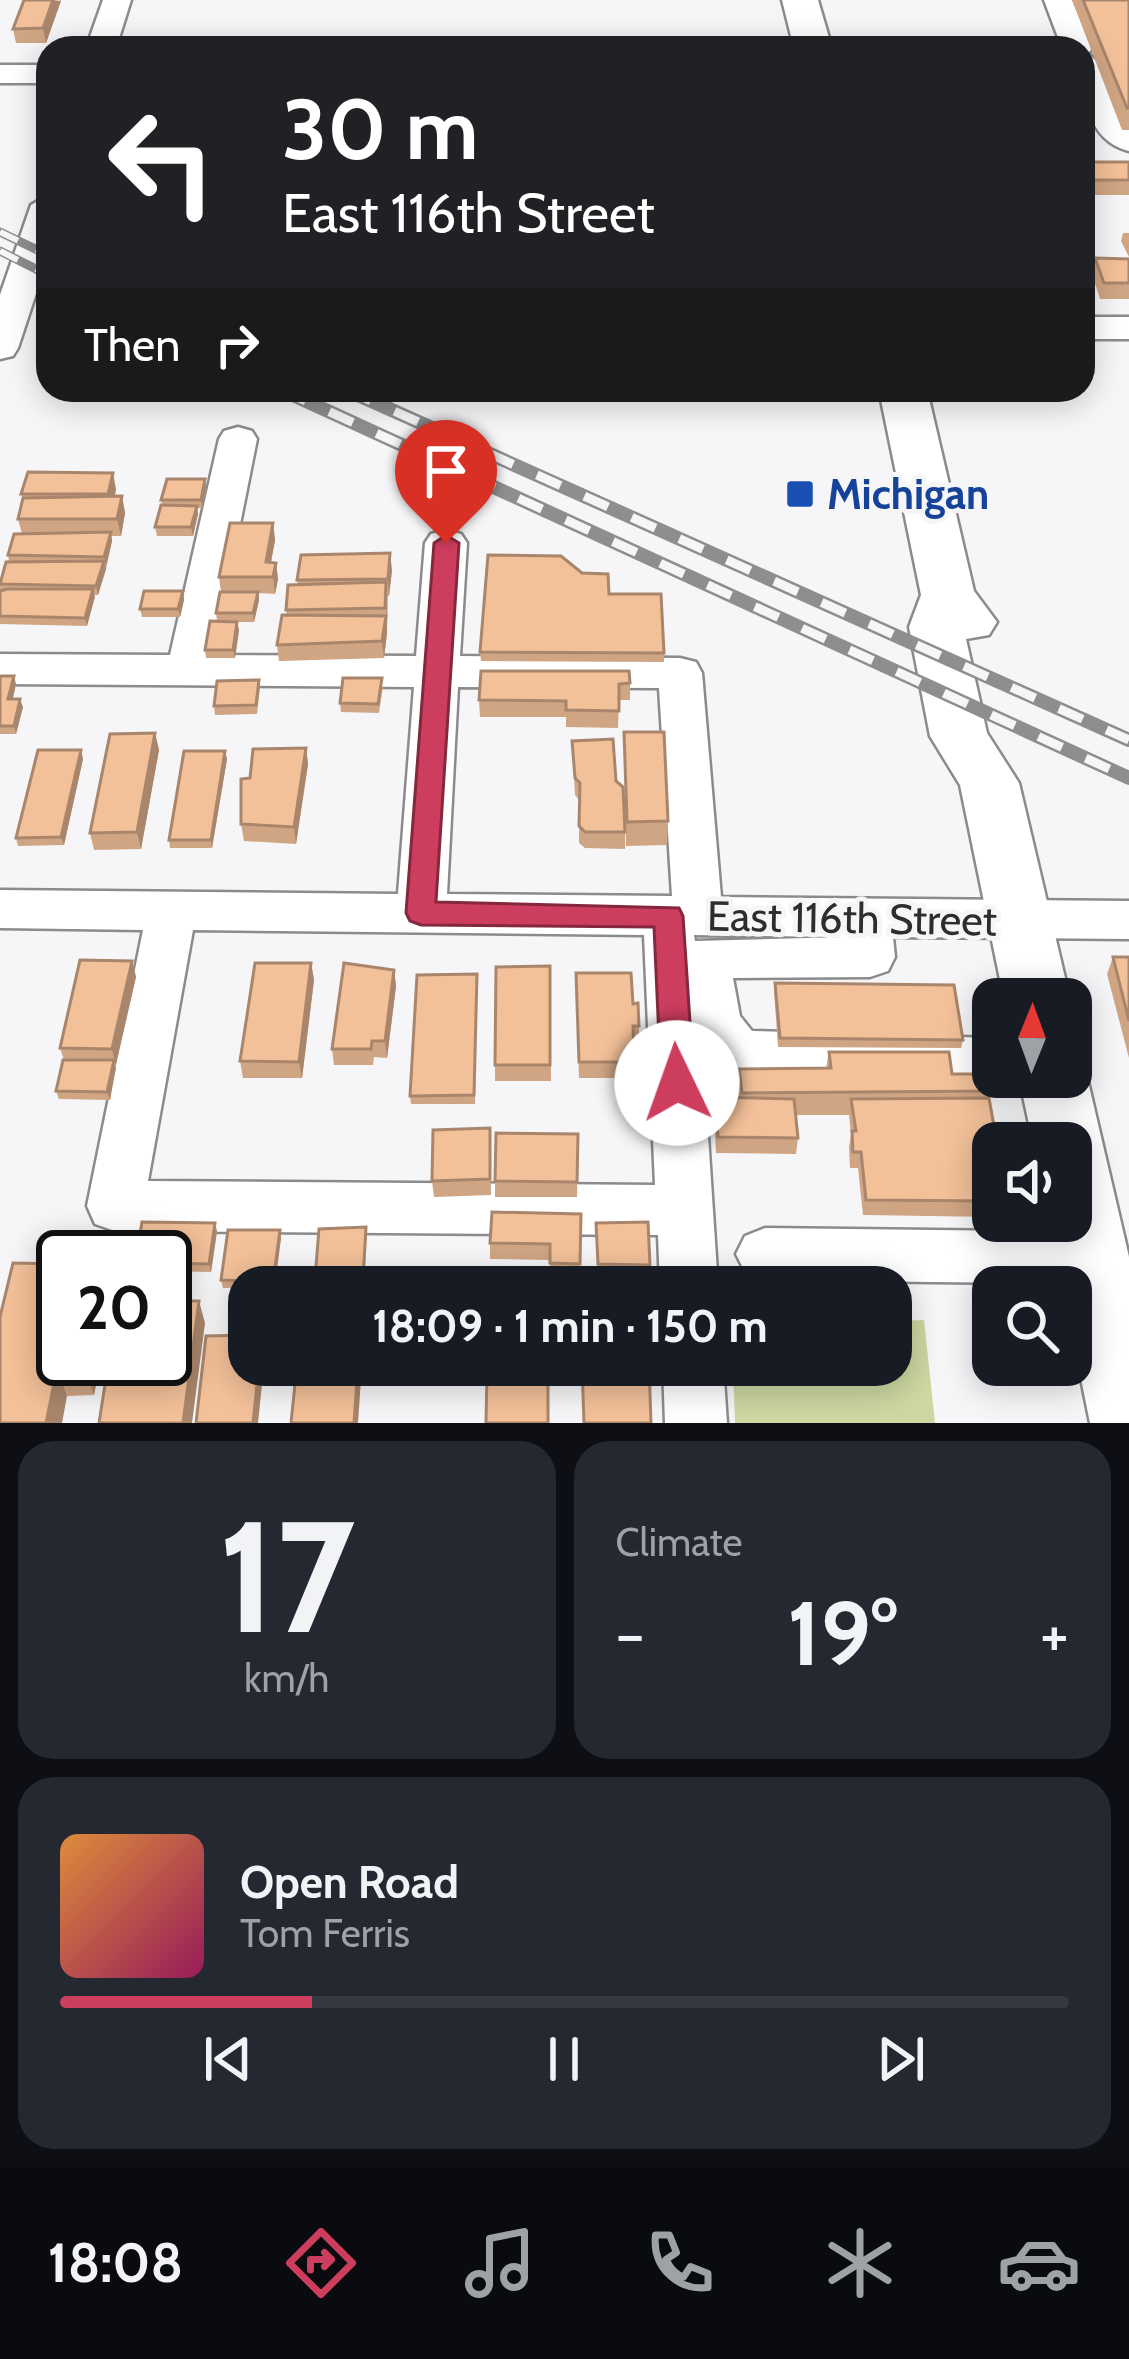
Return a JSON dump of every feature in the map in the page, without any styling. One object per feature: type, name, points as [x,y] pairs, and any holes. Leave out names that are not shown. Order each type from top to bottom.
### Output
[{"type":"main road","points":[[800,0],[810,36]]},
{"type":"main road","points":[[906,402],[948,596],[936,627],[959,736],[989,783],[1031,978]]},
{"type":"main road","points":[[1089,1242],[1129,1423]]},
{"type":"street","points":[[105,36],[118,0]]},
{"type":"street","points":[[1058,0],[1072,36]]},
{"type":"street","points":[[0,74],[36,74]]},
{"type":"street","points":[[1095,91],[1105,116],[1129,141]]},
{"type":"street","points":[[0,349],[36,241]]},
{"type":"street","points":[[1095,328],[1129,328]]},
{"type":"street","points":[[189,670],[238,440]]},
{"type":"street","points":[[421,913],[446,543]]},
{"type":"street","points":[[0,669],[680,674],[688,1266]]},
{"type":"street","name":"East 116th Street","points":[[0,909],[1129,920]]},
{"type":"street","points":[[172,911],[115,1206],[685,1210]]},
{"type":"street","points":[[866,918],[870,958],[704,958],[715,1023],[738,1053],[972,1059]]},
{"type":"street","points":[[765,1254],[1093,1258]]},
{"type":"street","points":[[694,1386],[696,1423]]},
{"type":"green space","points":[[912,1320],[924,1320],[935,1423],[735,1423],[734,1386],[912,1386]]},
{"type":"building","points":[[24,0],[53,0],[43,28],[13,29]]},
{"type":"building","points":[[1083,0],[1129,0],[1129,108],[1127,108]]},
{"type":"building","points":[[1095,162],[1129,162],[1129,180],[1095,180]]},
{"type":"building","points":[[1095,258],[1129,259],[1129,283],[1104,283]]},
{"type":"building","points":[[28,472],[113,473],[108,494],[21,494]]},
{"type":"building","points":[[167,479],[205,479],[201,500],[161,500]]},
{"type":"building","points":[[122,496],[117,519],[18,519],[23,498]]},
{"type":"building","points":[[161,505],[197,506],[191,527],[155,527]]},
{"type":"building","points":[[230,523],[273,523],[266,562],[276,563],[273,577],[219,577]]},
{"type":"building","points":[[111,532],[104,557],[8,555],[14,534]]},
{"type":"building","points":[[390,553],[388,579],[297,580],[301,555]]},
{"type":"building","points":[[488,555],[561,556],[582,573],[608,574],[609,594],[661,594],[664,653],[480,652]]},
{"type":"building","points":[[104,561],[96,586],[0,584],[6,562]]},
{"type":"building","points":[[386,582],[385,608],[286,610],[288,585]]},
{"type":"building","points":[[93,589],[85,618],[0,616],[0,591]]},
{"type":"building","points":[[144,591],[183,591],[178,609],[140,609]]},
{"type":"building","points":[[220,592],[258,592],[253,613],[216,613]]},
{"type":"building","points":[[282,615],[386,616],[382,641],[277,645]]},
{"type":"building","points":[[210,621],[237,622],[233,650],[205,650]]},
{"type":"building","points":[[481,671],[629,671],[630,683],[619,684],[619,711],[566,710],[566,701],[479,700]]},
{"type":"building","points":[[0,676],[14,676],[8,699],[20,699],[14,726],[0,726]]},
{"type":"building","points":[[343,678],[382,678],[378,704],[340,703]]},
{"type":"building","points":[[259,680],[256,705],[214,706],[217,681]]},
{"type":"building","points":[[624,732],[664,732],[668,821],[627,822]]},
{"type":"building","points":[[155,733],[137,832],[90,833],[110,734]]},
{"type":"building","points":[[613,739],[616,781],[623,787],[625,832],[585,832],[579,826],[580,783],[575,778],[572,741]]},
{"type":"building","points":[[306,748],[294,827],[241,824],[241,779],[250,778],[253,749]]},
{"type":"building","points":[[38,750],[81,750],[61,837],[16,838]]},
{"type":"building","points":[[184,751],[225,751],[211,840],[169,840]]},
{"type":"building","points":[[1113,957],[1129,957],[1129,1021]]},
{"type":"building","points":[[80,960],[132,961],[112,1049],[60,1048]]},
{"type":"building","points":[[255,963],[311,963],[299,1062],[240,1061]]},
{"type":"building","points":[[344,963],[394,970],[385,1041],[372,1041],[371,1049],[332,1049]]},
{"type":"building","points":[[550,966],[550,1065],[495,1065],[496,967]]},
{"type":"building","points":[[576,973],[631,973],[639,1026],[633,1026],[634,1062],[579,1062]]},
{"type":"building","points":[[477,974],[474,1095],[410,1096],[417,975]]},
{"type":"building","points":[[775,983],[954,985],[963,1040],[780,1038]]},
{"type":"building","points":[[829,1052],[949,1052],[952,1074],[972,1074],[972,1091],[742,1093],[739,1069],[831,1068]]},
{"type":"building","points":[[63,1060],[114,1060],[107,1092],[56,1091]]},
{"type":"building","points":[[715,1097],[794,1099],[798,1138],[718,1137]]},
{"type":"building","points":[[989,1098],[993,1122],[972,1122],[972,1201],[866,1200],[861,1152],[853,1152],[852,1131],[856,1131],[851,1099]]},
{"type":"building","points":[[490,1128],[490,1179],[432,1181],[433,1130]]},
{"type":"building","points":[[496,1133],[578,1134],[577,1182],[495,1181]]},
{"type":"building","points":[[492,1212],[581,1214],[580,1264],[550,1263],[550,1244],[490,1243]]},
{"type":"building","points":[[142,1222],[215,1223],[209,1264],[192,1264],[192,1230],[141,1230]]},
{"type":"building","points":[[648,1222],[650,1265],[598,1264],[596,1223]]},
{"type":"building","points":[[366,1227],[364,1266],[316,1266],[319,1229]]},
{"type":"building","points":[[228,1230],[280,1230],[275,1266],[228,1266],[228,1280],[221,1280]]},
{"type":"building","points":[[13,1263],[36,1263],[36,1386],[54,1386],[46,1423],[0,1423],[0,1317]]},
{"type":"building","points":[[192,1301],[199,1301],[192,1354]]},
{"type":"building","points":[[228,1335],[228,1386],[257,1386],[253,1423],[196,1423],[206,1336]]},
{"type":"building","points":[[105,1386],[188,1386],[183,1423],[99,1423]]},
{"type":"building","points":[[295,1386],[357,1386],[354,1423],[291,1423]]},
{"type":"building","points":[[487,1386],[548,1386],[548,1423],[486,1423]]},
{"type":"building","points":[[583,1386],[650,1386],[651,1423],[584,1423]]},
{"type":"railway","points":[[0,232],[36,249]]},
{"type":"railway","points":[[0,251],[36,269]]},
{"type":"railway","points":[[308,402],[1129,778]]},
{"type":"railway","points":[[374,402],[1129,740]]},
{"type":"place","name":"Michigan","points":[[800,494]]},
{"type":"route","points":[[446,543],[421,913],[668,916],[677,1083]]}]
